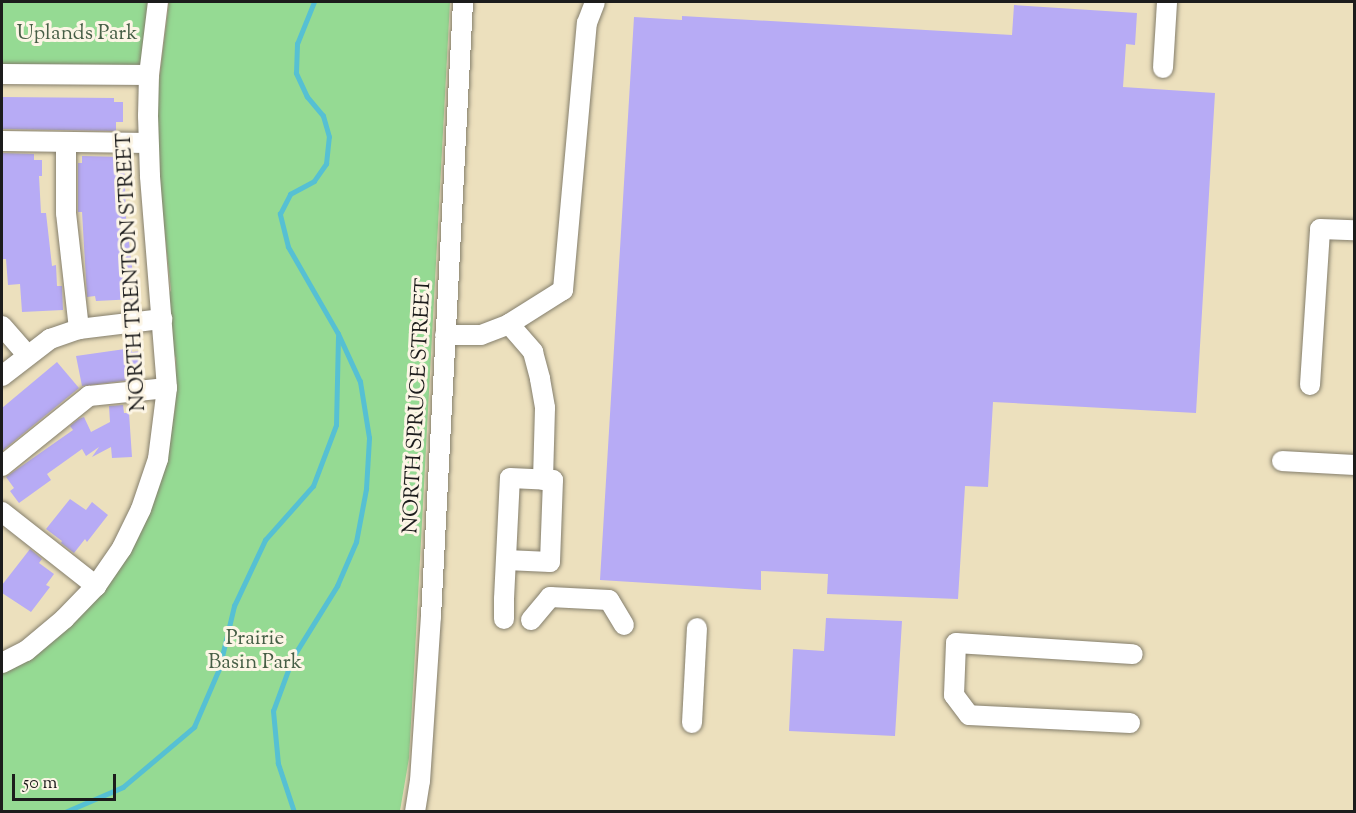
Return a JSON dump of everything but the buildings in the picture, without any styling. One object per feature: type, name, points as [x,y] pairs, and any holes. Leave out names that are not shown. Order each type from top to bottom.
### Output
[{"type":"street","name":"NORTH TRENTON STREET","points":[[2,663],[26,651],[64,619],[96,586],[122,548],[141,509],[158,459],[167,388],[148,143],[149,75],[158,2]]},
{"type":"street","name":"NORTH SPRUCE STREET","points":[[415,812],[420,781],[463,2]]},
{"type":"street","points":[[445,335],[481,334],[509,324],[563,290],[587,23],[595,2]]},
{"type":"street","points":[[1163,68],[1167,2]]},
{"type":"street","points":[[2,74],[149,75]]},
{"type":"street","points":[[2,141],[148,143]]},
{"type":"street","points":[[66,142],[66,213],[79,329]]},
{"type":"street","points":[[1310,385],[1320,229],[1354,230]]},
{"type":"street","points":[[2,375],[50,339],[79,329],[162,319]]},
{"type":"street","points":[[509,324],[533,352],[540,379],[545,408],[543,480]]},
{"type":"street","points":[[2,326],[27,354]]},
{"type":"street","points":[[2,466],[89,396],[167,388]]},
{"type":"street","points":[[1282,461],[1354,465]]},
{"type":"street","points":[[504,619],[506,560],[510,478],[553,480],[549,562],[506,560]]},
{"type":"street","points":[[2,512],[96,586]]},
{"type":"street","points":[[531,620],[549,597],[609,600],[624,625]]},
{"type":"street","points":[[692,723],[697,628]]},
{"type":"street","points":[[1130,723],[969,715],[954,695],[956,643],[1133,654]]},
{"type":"green space","name":"Uplands Park","points":[[2,2],[152,2],[152,67],[2,67]]},
{"type":"green space","name":"Prairie Basin Park","points":[[169,2],[450,2],[409,758],[400,811],[2,812],[2,674],[55,639],[84,610],[161,480],[169,446],[175,409],[176,358],[173,353],[169,294],[171,290],[161,198],[156,105]]},
{"type":"waterway","points":[[294,812],[278,764],[273,711],[293,657],[337,586],[356,542],[366,489],[369,438],[360,382],[338,334],[288,247],[280,214],[290,194],[314,181],[326,164],[329,137],[323,116],[307,97],[296,73],[297,44],[314,2]]},
{"type":"waterway","points":[[65,812],[123,787],[194,727],[219,669],[234,606],[265,540],[313,486],[336,425],[338,337]]}]
